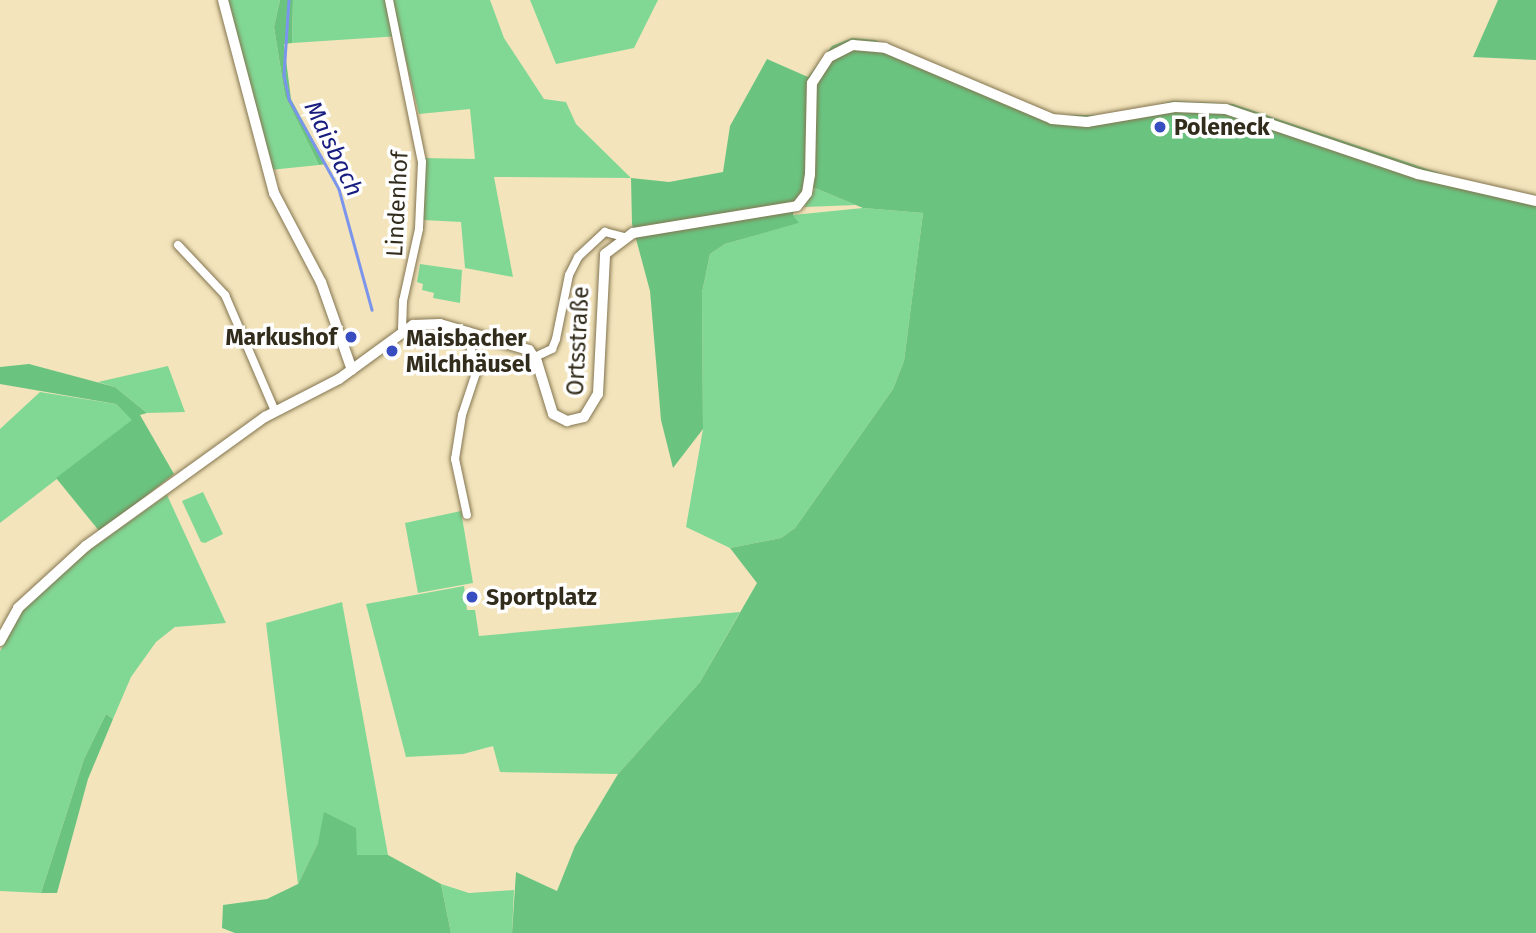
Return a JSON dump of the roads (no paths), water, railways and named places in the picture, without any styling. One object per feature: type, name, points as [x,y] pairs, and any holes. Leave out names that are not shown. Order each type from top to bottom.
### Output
[{"type":"street","points":[[223,0],[274,193],[321,282],[352,370]]},
{"type":"street","name":"Lindenhof","points":[[389,0],[422,162],[419,229],[403,301],[402,329]]},
{"type":"street","points":[[535,357],[552,349],[569,275],[578,257],[605,232],[628,235],[797,206],[807,193],[810,175],[811,83],[819,68],[839,50],[874,44],[1052,119],[1087,122],[1175,107],[1226,109],[1418,174],[1536,201]]},
{"type":"street","name":"Ortsstraße","points":[[402,329],[424,323],[467,331],[524,347],[535,357],[553,414],[572,421],[590,412],[597,394],[602,261],[628,235]]},
{"type":"street","points":[[177,245],[225,295],[275,411]]},
{"type":"street","points":[[0,641],[18,608],[59,571],[275,411],[352,370],[402,329]]},
{"type":"street","points":[[467,331],[476,373],[461,415],[455,460],[467,515]]},
{"type":"waterway","name":"Maisbach","points":[[289,0],[284,75],[289,99],[339,189],[372,310]]},
{"type":"place","name":"Poleneck","points":[[1160,127]]},
{"type":"place","name":"Markushof","points":[[351,337]]},
{"type":"place","name":"Maisbacher Milchhäusel","points":[[392,351]]},
{"type":"place","name":"Sportplatz","points":[[472,597]]}]
